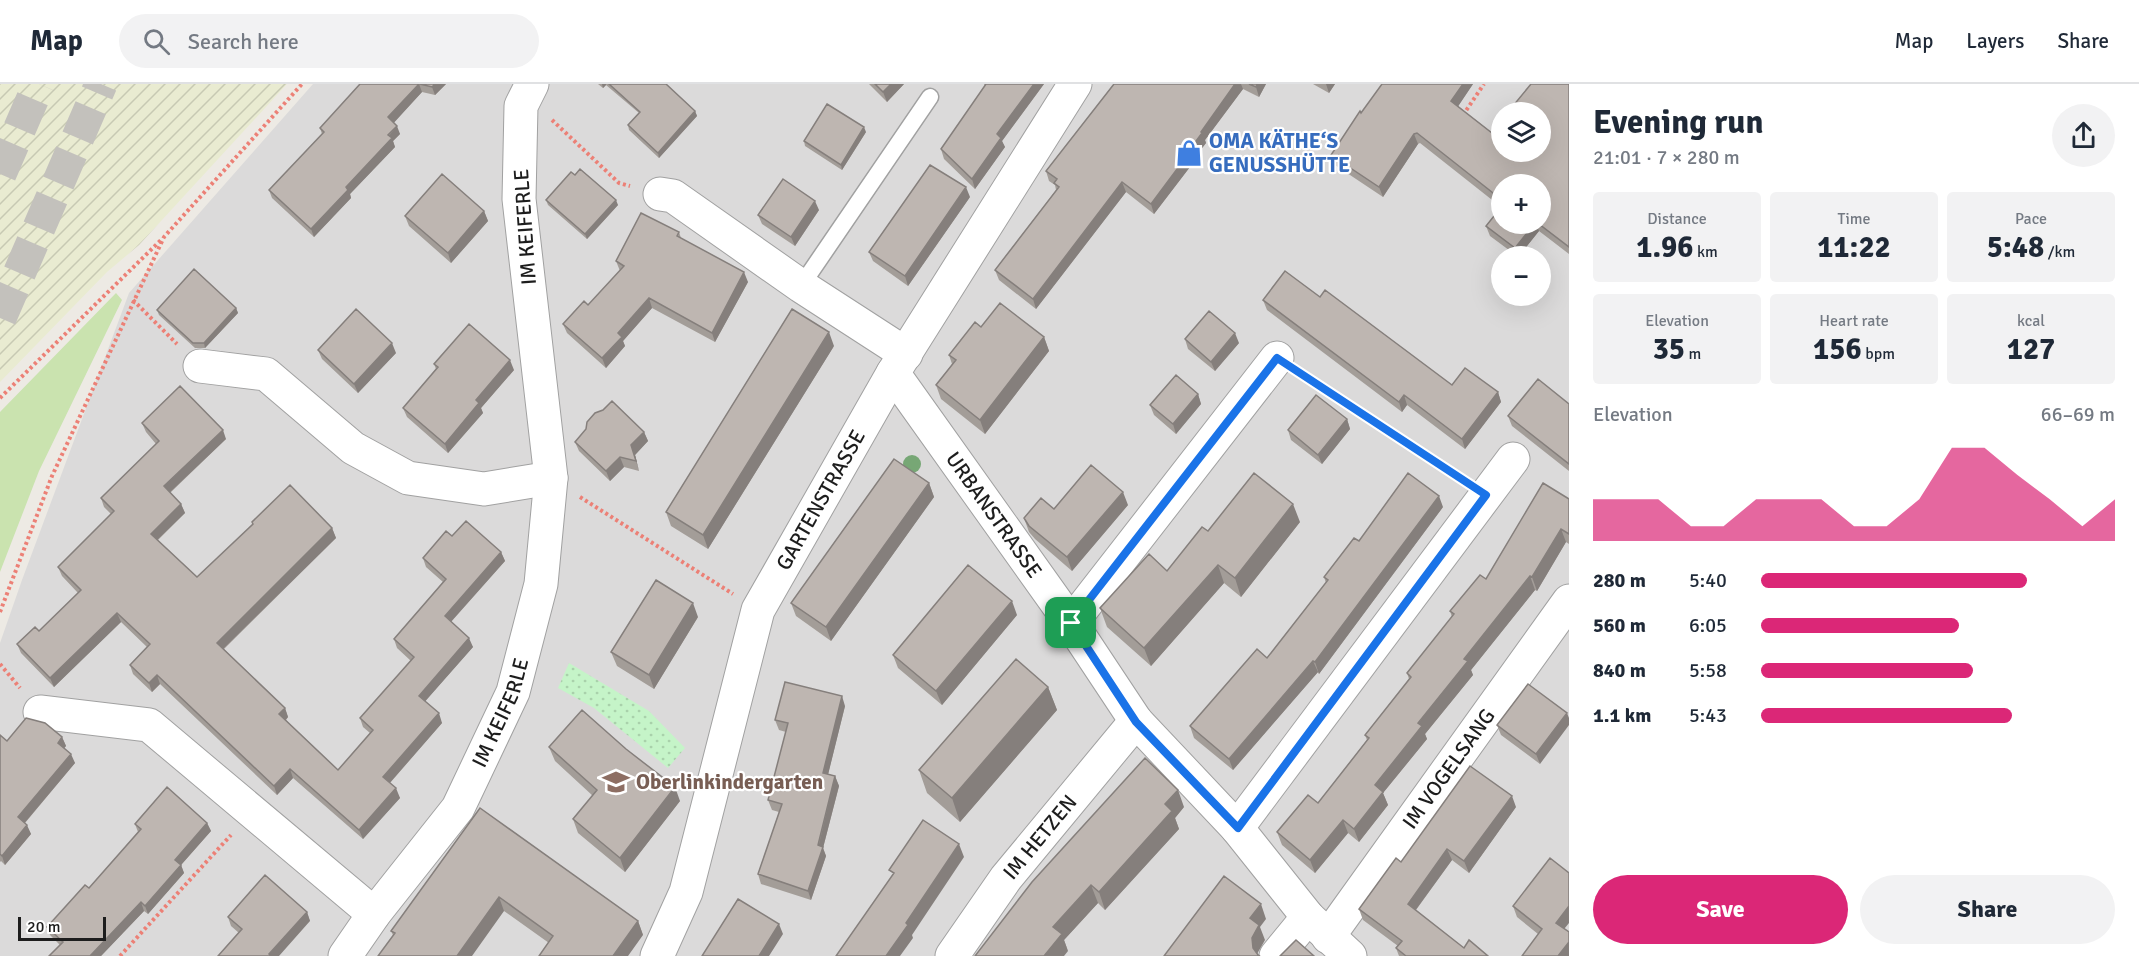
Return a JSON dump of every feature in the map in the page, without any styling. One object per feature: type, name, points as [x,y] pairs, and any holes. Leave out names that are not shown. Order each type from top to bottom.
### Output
[{"type":"street","name":"GARTENSTRASSE","points":[[657,956],[686,892],[758,610],[900,363],[1075,84]]},
{"type":"street","name":"IM KEIFERLE","points":[[345,956],[374,914],[458,808],[513,692],[541,584],[551,478],[519,199],[527,95]]},
{"type":"street","name":"URBANSTRASSE","points":[[660,194],[673,196],[801,286],[900,363],[1136,722],[1238,828],[1328,937]]},
{"type":"street","points":[[1071,623],[1277,358]]},
{"type":"street","points":[[200,366],[266,374],[353,448],[408,478],[484,489],[551,478]]},
{"type":"street","points":[[1238,828],[1513,459]]},
{"type":"street","name":"IM VOGELSANG","points":[[1276,956],[1328,937],[1569,601]]},
{"type":"street","points":[[40,711],[149,725],[374,914]]},
{"type":"street","name":"IM HETZEN","points":[[952,956],[1006,878],[1136,722]]},
{"type":"lane","points":[[801,286],[930,97]]},
{"type":"path","points":[[0,398],[164,237],[302,84]]},
{"type":"path","points":[[1463,115],[1484,84]]},
{"type":"path","points":[[527,95],[618,183],[660,194]]},
{"type":"path","points":[[0,612],[52,476],[164,237]]},
{"type":"path","points":[[134,300],[170,337]]},
{"type":"path","points":[[1277,358],[1486,495]]},
{"type":"path","points":[[551,478],[758,610]]},
{"type":"path","points":[[120,956],[253,812]]},
{"type":"shaded area","points":[[313,84],[1569,84],[1569,956],[0,956],[0,643],[129,293]]},
{"type":"green space","points":[[0,84],[287,84],[139,245],[107,272],[0,382]]},
{"type":"green space","points":[[116,293],[122,300],[39,471],[0,572],[0,412]]},
{"type":"green space","points":[[569,663],[649,711],[685,748],[668,768],[594,708],[558,688]]},
{"type":"building","points":[[360,84],[419,84],[388,117],[397,126],[388,135],[392,138],[311,229],[269,190],[324,132],[320,128]]},
{"type":"building","points":[[609,84],[666,84],[695,111],[658,153],[628,125],[640,112]]},
{"type":"building","points":[[875,84],[891,84],[883,92]]},
{"type":"building","points":[[986,84],[1034,84],[997,134],[1001,138],[972,179],[941,149]]},
{"type":"building","points":[[1114,84],[1235,84],[1189,153],[1151,204],[1122,182],[1033,299],[995,270],[1059,187],[1054,183],[1057,179],[1046,171]]},
{"type":"building","points":[[1382,84],[1463,84],[1451,101],[1491,132],[1491,162],[1551,162],[1551,102],[1516,102],[1531,84],[1569,84],[1569,247],[1551,233],[1551,174],[1491,174],[1491,191],[1417,133],[1414,134],[1379,187],[1331,155],[1360,111],[1361,113]]},
{"type":"building","points":[[827,104],[864,127],[841,165],[804,141]]},
{"type":"building","points":[[930,165],[966,187],[905,276],[869,252]]},
{"type":"building","points":[[580,169],[616,200],[585,234],[546,200],[571,172],[575,175]]},
{"type":"building","points":[[442,174],[484,211],[448,253],[405,216]]},
{"type":"building","points":[[783,179],[815,201],[791,237],[758,215]]},
{"type":"building","points":[[641,213],[679,232],[677,236],[744,272],[712,333],[649,298],[618,333],[622,337],[602,358],[563,324],[584,301],[588,305],[624,266],[616,261]]},
{"type":"building","points":[[1491,220],[1491,230],[1486,226]]},
{"type":"building","points":[[1497,234],[1526,234],[1517,246],[1512,246]]},
{"type":"building","points":[[194,269],[236,308],[204,343],[193,343],[157,310]]},
{"type":"building","points":[[1285,271],[1320,297],[1325,290],[1452,385],[1465,368],[1498,392],[1462,439],[1404,395],[1399,402],[1263,300]]},
{"type":"building","points":[[1000,303],[1044,337],[980,420],[936,385],[956,360],[949,355],[975,322],[981,327]]},
{"type":"building","points":[[356,309],[392,343],[354,384],[318,350]]},
{"type":"building","points":[[792,309],[829,332],[703,535],[666,512]]},
{"type":"building","points":[[1209,311],[1235,333],[1211,362],[1185,339]]},
{"type":"building","points":[[469,324],[510,360],[476,400],[479,403],[445,444],[403,408],[438,367],[434,364]]},
{"type":"building","points":[[1176,375],[1198,394],[1173,424],[1150,405]]},
{"type":"building","points":[[1538,379],[1569,404],[1569,464],[1508,416]]},
{"type":"building","points":[[180,386],[223,430],[164,486],[181,504],[151,534],[197,577],[290,485],[332,528],[217,643],[285,708],[279,714],[338,770],[373,730],[360,718],[414,657],[394,639],[446,579],[423,558],[446,531],[452,536],[466,521],[501,552],[445,616],[469,638],[419,696],[439,713],[383,777],[396,788],[359,830],[290,769],[274,786],[157,675],[149,683],[130,665],[150,644],[117,613],[50,678],[17,644],[35,627],[39,631],[81,590],[58,567],[114,511],[101,498],[159,441],[142,423]]},
{"type":"building","points":[[1316,395],[1347,419],[1318,455],[1288,430]]},
{"type":"building","points":[[612,401],[644,432],[631,445],[636,461],[620,457],[606,471],[575,442],[595,413],[603,410]]},
{"type":"building","points":[[894,459],[929,483],[826,627],[791,603]]},
{"type":"building","points":[[1091,465],[1123,492],[1067,557],[1029,526],[1024,518],[1041,498],[1054,509]]},
{"type":"building","points":[[1254,473],[1293,504],[1235,578],[1218,565],[1144,648],[1100,608],[1149,554],[1167,571],[1202,527],[1208,531]]},
{"type":"building","points":[[1408,473],[1439,496],[1315,662],[1313,661],[1229,759],[1190,726],[1257,649],[1267,658],[1328,580],[1324,577],[1354,538],[1359,541]]},
{"type":"building","points":[[1543,483],[1569,499],[1569,534],[1561,529],[1532,577],[1530,576],[1464,659],[1468,661],[1418,723],[1422,726],[1375,785],[1383,792],[1354,829],[1343,820],[1310,860],[1277,832],[1308,795],[1318,803],[1369,738],[1365,735],[1411,677],[1407,673],[1454,614],[1450,611],[1480,575],[1486,579]]},
{"type":"building","points":[[968,565],[1012,601],[936,691],[893,655]]},
{"type":"building","points":[[656,580],[693,603],[649,675],[611,652]]},
{"type":"building","points":[[1016,659],[1048,687],[952,798],[919,770]]},
{"type":"building","points":[[785,682],[842,696],[823,773],[835,776],[818,845],[823,847],[808,891],[758,874],[782,804],[768,800],[788,723],[775,720]]},
{"type":"building","points":[[1528,684],[1567,713],[1536,754],[1497,725]]},
{"type":"building","name":"Oberlinkindergarten","points":[[582,710],[626,749],[675,787],[620,858],[573,819],[597,790],[549,747]]},
{"type":"building","points":[[26,718],[45,723],[62,737],[58,743],[71,754],[18,817],[27,825],[2,856],[0,854],[0,735],[7,741]]},
{"type":"building","points":[[1145,758],[1178,790],[1165,804],[1172,811],[1099,892],[1091,885],[1053,927],[1062,934],[1044,956],[975,956],[1032,882]]},
{"type":"building","points":[[1470,766],[1512,796],[1464,861],[1447,849],[1408,904],[1464,948],[1469,940],[1488,956],[1406,956],[1396,948],[1402,941],[1359,909],[1396,858],[1401,862]]},
{"type":"building","points":[[167,787],[207,823],[175,860],[181,865],[145,906],[141,902],[90,956],[49,956],[63,942],[47,927],[85,885],[89,888],[141,829],[135,824]]},
{"type":"building","points":[[480,808],[638,921],[613,956],[539,956],[553,936],[499,897],[457,956],[378,956],[395,933],[391,931]]},
{"type":"building","points":[[923,820],[959,844],[906,923],[908,925],[886,956],[836,956],[894,873],[889,870]]},
{"type":"building","points":[[1550,858],[1569,873],[1569,906],[1556,923],[1569,932],[1569,942],[1558,956],[1522,956],[1542,929],[1513,906]]},
{"type":"building","points":[[265,875],[307,912],[269,954],[271,956],[218,956],[242,929],[228,917]]},
{"type":"building","points":[[1224,876],[1261,904],[1250,918],[1259,925],[1252,938],[1253,948],[1260,956],[1164,956]]},
{"type":"building","points":[[738,899],[779,924],[759,956],[702,956]]},
{"type":"building","points":[[1296,940],[1314,956],[1280,956]]},
{"type":"tunnel","points":[[0,174],[39,84]]},
{"type":"tunnel","points":[[0,318],[101,84]]},
{"type":"place","name":"OMA KÄTHE‘S GENUSSHÜTTE","points":[[1189,153]]},
{"type":"place","name":"Oberlinkindergarten","points":[[616,782]]},
{"type":"route","points":[[1277,358],[1486,495],[1238,828],[1136,722],[1071,623],[1277,358]]}]
